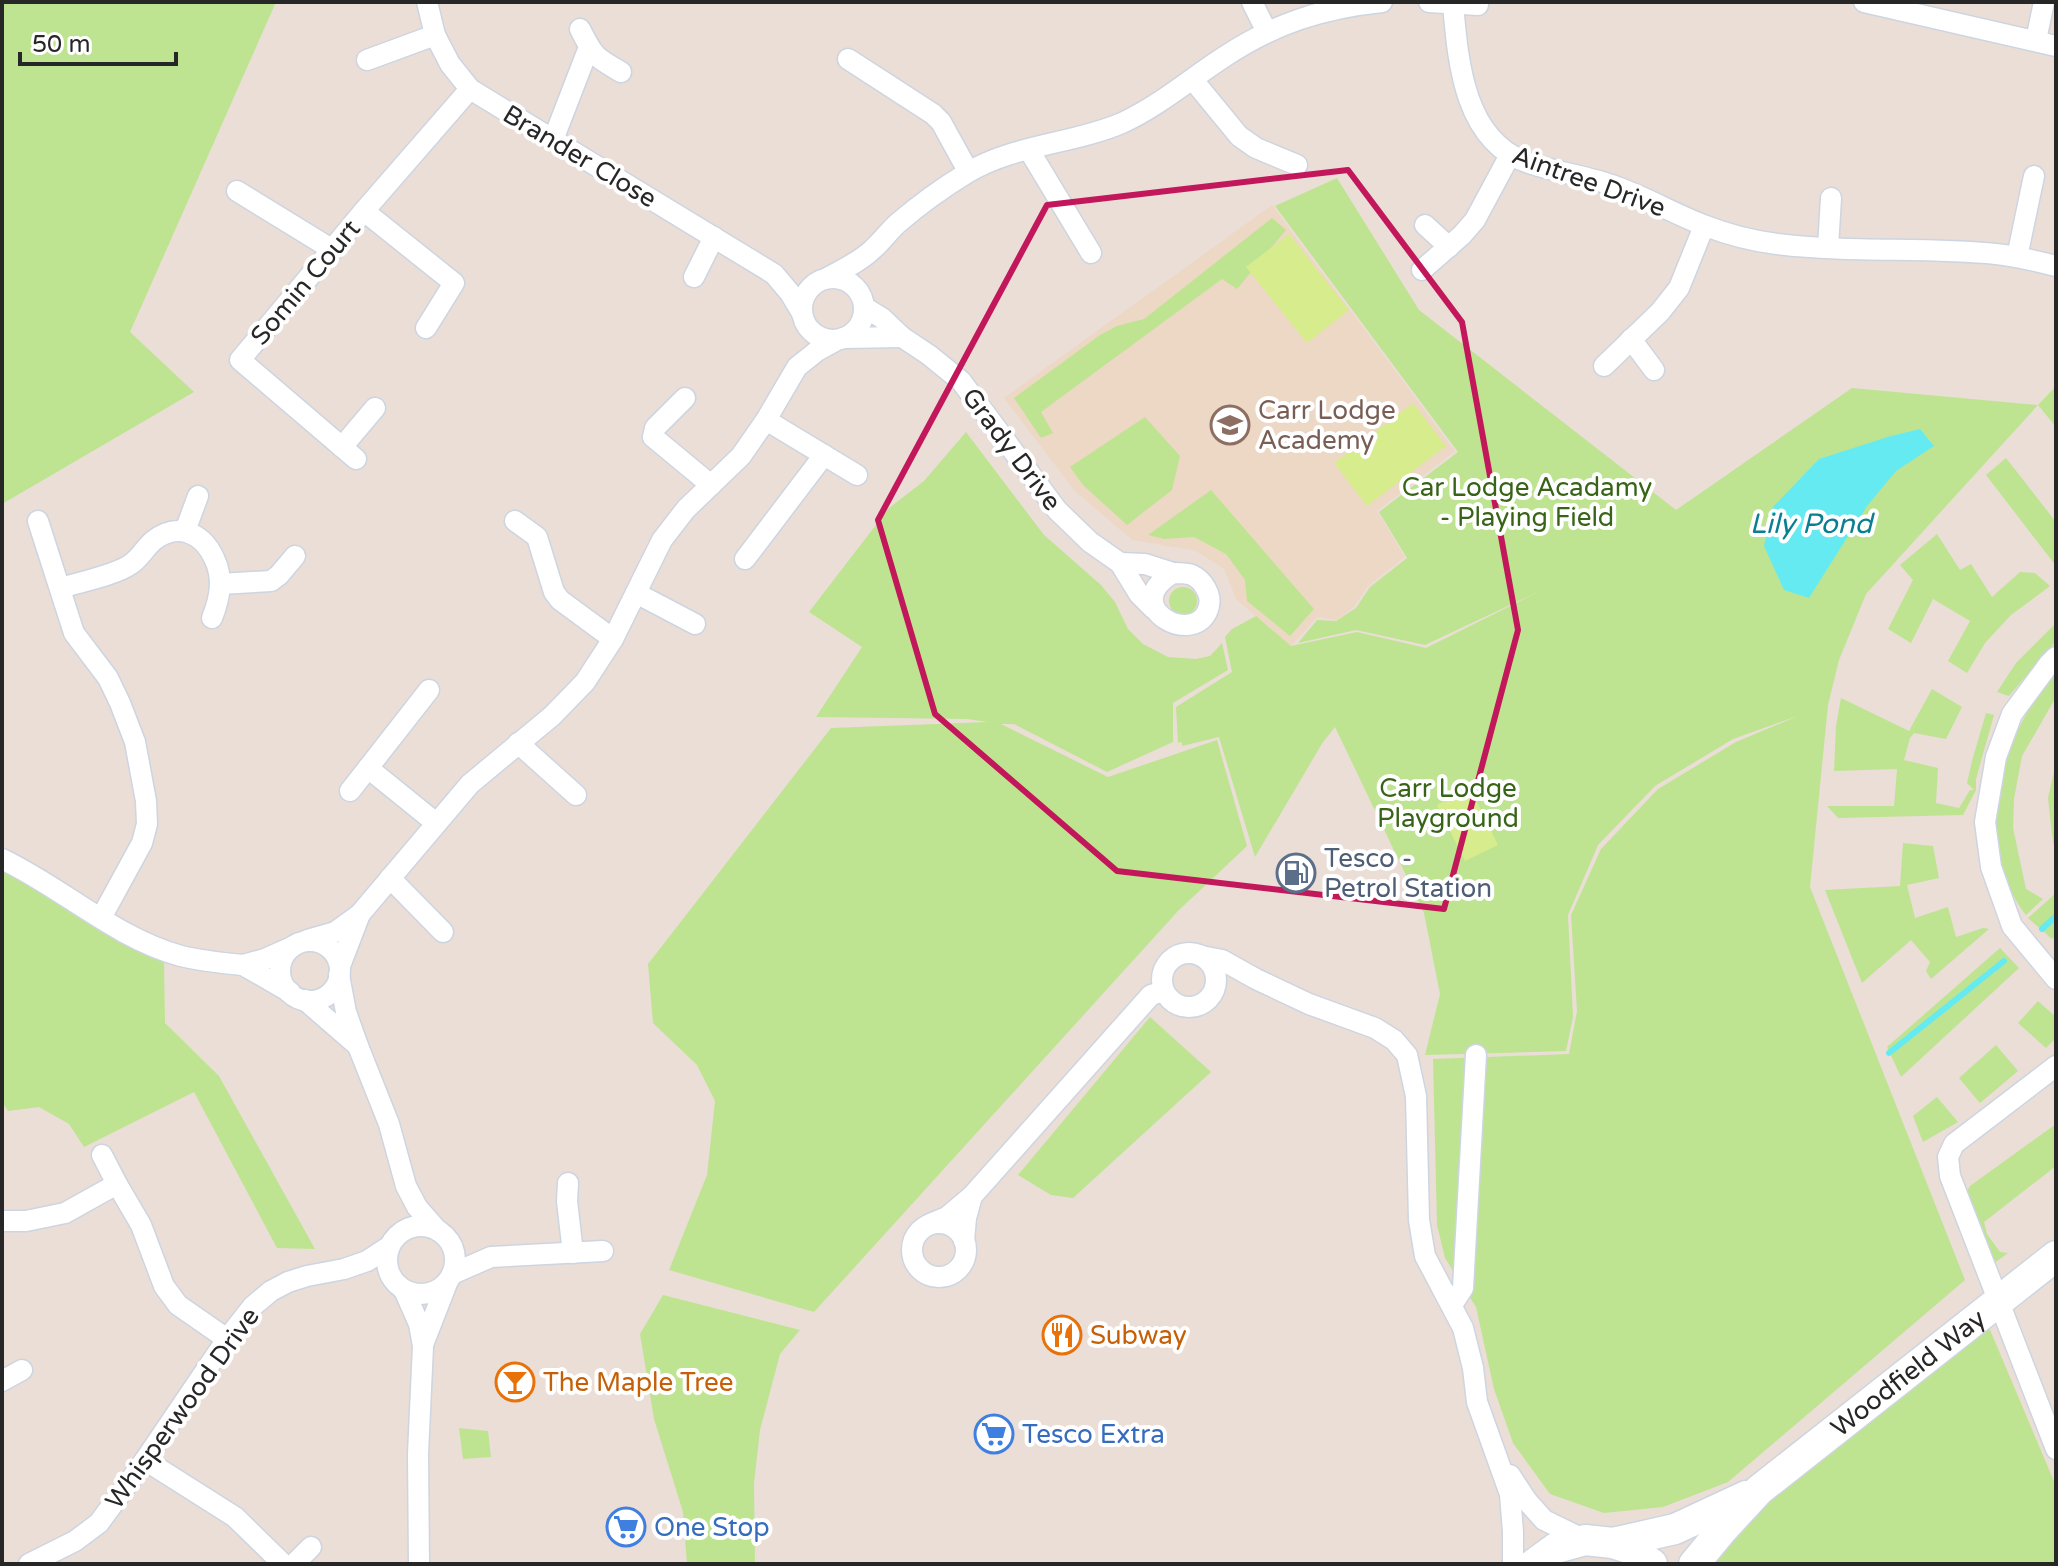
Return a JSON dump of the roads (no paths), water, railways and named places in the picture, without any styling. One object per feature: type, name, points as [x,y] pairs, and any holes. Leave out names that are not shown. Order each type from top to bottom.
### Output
[{"type":"street","name":"Brander Close","points":[[427,2],[435,35],[450,64],[470,89],[774,274],[790,293],[803,318]]},
{"type":"street","points":[[1252,2],[1267,32]]},
{"type":"street","points":[[797,367],[805,295],[814,284],[872,251],[901,220],[968,171],[1000,157],[1120,123],[1146,111],[1222,58],[1267,32],[1306,16],[1382,2]]},
{"type":"street","points":[[1429,2],[1478,5]]},
{"type":"street","points":[[1864,2],[2046,43],[2044,2]]},
{"type":"street","name":"Aintree Drive","points":[[1453,4],[1457,52],[1476,118],[1493,141],[1510,155],[1528,163],[1604,182],[1704,226],[1777,244],[1995,254],[2056,266]]},
{"type":"street","points":[[367,60],[435,35]]},
{"type":"street","points":[[553,140],[585,38],[597,58],[621,72]]},
{"type":"street","points":[[848,59],[933,114],[941,122],[968,171]]},
{"type":"street","points":[[1193,80],[1239,136],[1256,148],[1297,165]]},
{"type":"street","name":"Somin Court","points":[[375,408],[349,453],[240,360],[470,89]]},
{"type":"street","points":[[1029,150],[1091,253]]},
{"type":"street","points":[[1422,270],[1475,220],[1510,155]]},
{"type":"street","points":[[2017,257],[2034,176]]},
{"type":"street","points":[[237,191],[333,250]]},
{"type":"street","points":[[1828,247],[1831,198]]},
{"type":"street","points":[[364,211],[454,283],[426,328]]},
{"type":"street","points":[[1425,225],[1449,247]]},
{"type":"street","points":[[1604,366],[1660,312],[1679,288],[1704,226]]},
{"type":"street","points":[[694,277],[714,237]]},
{"type":"street","points":[[2,859],[144,942],[181,956],[243,965],[335,932],[360,914],[470,784],[552,716],[585,682],[613,639],[662,540],[686,509],[741,456],[797,367],[817,351],[858,327],[863,314],[864,276],[872,251]]},
{"type":"street","name":"Brander Close","points":[[774,274],[824,280]]},
{"type":"street","points":[[824,280],[839,278],[850,283],[863,303]]},
{"type":"street","name":"Grady Drive","points":[[863,303],[961,381],[1057,510],[1090,542],[1120,563],[1139,594],[1160,616],[1182,625],[1195,623],[1204,616],[1210,605],[1208,594],[1194,576],[1145,564],[1120,563]]},
{"type":"street","points":[[803,318],[811,331],[821,338],[902,337]]},
{"type":"street","points":[[1631,339],[1654,370]]},
{"type":"street","points":[[685,398],[655,428],[653,437],[711,485]]},
{"type":"street","points":[[766,420],[857,475]]},
{"type":"street","points":[[745,559],[824,455]]},
{"type":"street","points":[[185,531],[198,496]]},
{"type":"street","points":[[38,521],[74,633],[108,678],[120,703],[135,742],[146,801],[147,824],[142,843],[101,918]]},
{"type":"street","points":[[515,521],[537,537],[554,592],[560,600],[613,639]]},
{"type":"street","points":[[61,588],[119,570],[132,564],[160,537],[185,531],[193,533],[213,554],[218,566],[218,604],[212,618]]},
{"type":"street","points":[[220,584],[271,581],[295,556]]},
{"type":"street","points":[[1154,609],[1153,598],[1157,587],[1173,573]]},
{"type":"street","points":[[636,593],[695,624]]},
{"type":"street","points":[[2052,966],[2012,926],[1991,867],[1985,822],[1996,757],[2012,714],[2056,657]]},
{"type":"street","points":[[350,791],[429,690]]},
{"type":"street","points":[[518,743],[576,795]]},
{"type":"street","points":[[368,768],[436,823]]},
{"type":"street","points":[[390,878],[443,932]]},
{"type":"street","points":[[243,965],[298,996],[315,1000],[329,994],[339,981],[360,914]]},
{"type":"street","points":[[358,1046],[282,979],[280,967],[283,958],[298,944],[315,941],[325,944],[334,952],[346,1012],[389,1124],[406,1186],[417,1207],[443,1235],[455,1258],[423,1346]]},
{"type":"street","points":[[1256,979],[1234,979],[1200,1005],[1186,1007],[1170,999],[1164,991],[1162,979],[1168,963],[1179,955],[1190,953],[1222,960],[1309,1004],[1375,1028],[1394,1040],[1407,1055],[1416,1096],[1419,1220],[1425,1256],[1463,1328],[1477,1402],[1510,1494],[1513,1564]]},
{"type":"street","points":[[1201,956],[1208,961],[1216,977],[1211,995]]},
{"type":"street","points":[[972,1196],[966,1218],[966,1255],[959,1269],[943,1277],[927,1275],[914,1261],[913,1242],[917,1233],[947,1217],[972,1196],[1151,995],[1164,991]]},
{"type":"street","points":[[1452,1305],[1463,1288],[1476,1055]]},
{"type":"street","points":[[2056,1066],[1954,1144],[1948,1157],[1950,1176],[2056,1449]]},
{"type":"street","points":[[102,1155],[141,1225],[164,1286],[178,1305],[227,1339]]},
{"type":"street","points":[[568,1183],[573,1253]]},
{"type":"street","points":[[2,1221],[26,1221],[65,1213],[117,1184]]},
{"type":"street","points":[[406,1186],[405,1201],[387,1259],[388,1270],[419,1324],[423,1346],[418,1454],[419,1564]]},
{"type":"street","points":[[930,1224],[947,1224],[956,1228],[964,1241]]},
{"type":"street","points":[[393,1241],[405,1230],[429,1227],[463,1248],[491,1257],[603,1251]]},
{"type":"street","name":"Whisperwood Drive","points":[[29,1564],[75,1541],[99,1523],[253,1306],[288,1282],[367,1261],[393,1241]]},
{"type":"street","name":"Woodfield Way","points":[[1694,1564],[1759,1490],[2056,1256]]},
{"type":"street","points":[[399,1286],[414,1294],[425,1294],[491,1257]]},
{"type":"street","name":"Whisperwood Drive","points":[[344,1269],[372,1275],[399,1286]]},
{"type":"street","points":[[2,1381],[22,1370]]},
{"type":"street","points":[[1495,1452],[1527,1501],[1544,1520],[1599,1541],[1631,1549],[1652,1564]]},
{"type":"street","points":[[145,1460],[235,1517],[283,1564]]},
{"type":"street","name":"Woodfield Way","points":[[1534,1564],[1556,1548],[1675,1529],[1759,1490]]},
{"type":"street","points":[[294,1564],[311,1547]]},
{"type":"water","name":"Lily Pond","points":[[1920,429],[1934,446],[1896,471],[1867,506],[1809,598],[1784,590],[1764,546],[1773,507],[1819,459]]},
{"type":"waterway","points":[[2042,929],[2056,916]]},
{"type":"waterway","points":[[1889,1053],[2004,961]]},
{"type":"place","name":"Carr Lodge Academy","points":[[1230,425]]},
{"type":"place","name":"Tesco - Petrol Station","points":[[1296,873]]},
{"type":"place","name":"Subway","points":[[1062,1335]]},
{"type":"place","name":"The Maple Tree","points":[[515,1382]]},
{"type":"place","name":"Tesco Extra","points":[[994,1434]]},
{"type":"place","name":"One Stop","points":[[626,1527]]},
{"type":"park label","name":"Car Lodge Acadamy - Playing Field","points":[[1527,502]]},
{"type":"park label","name":"Carr Lodge Playground","points":[[1448,803]]}]
